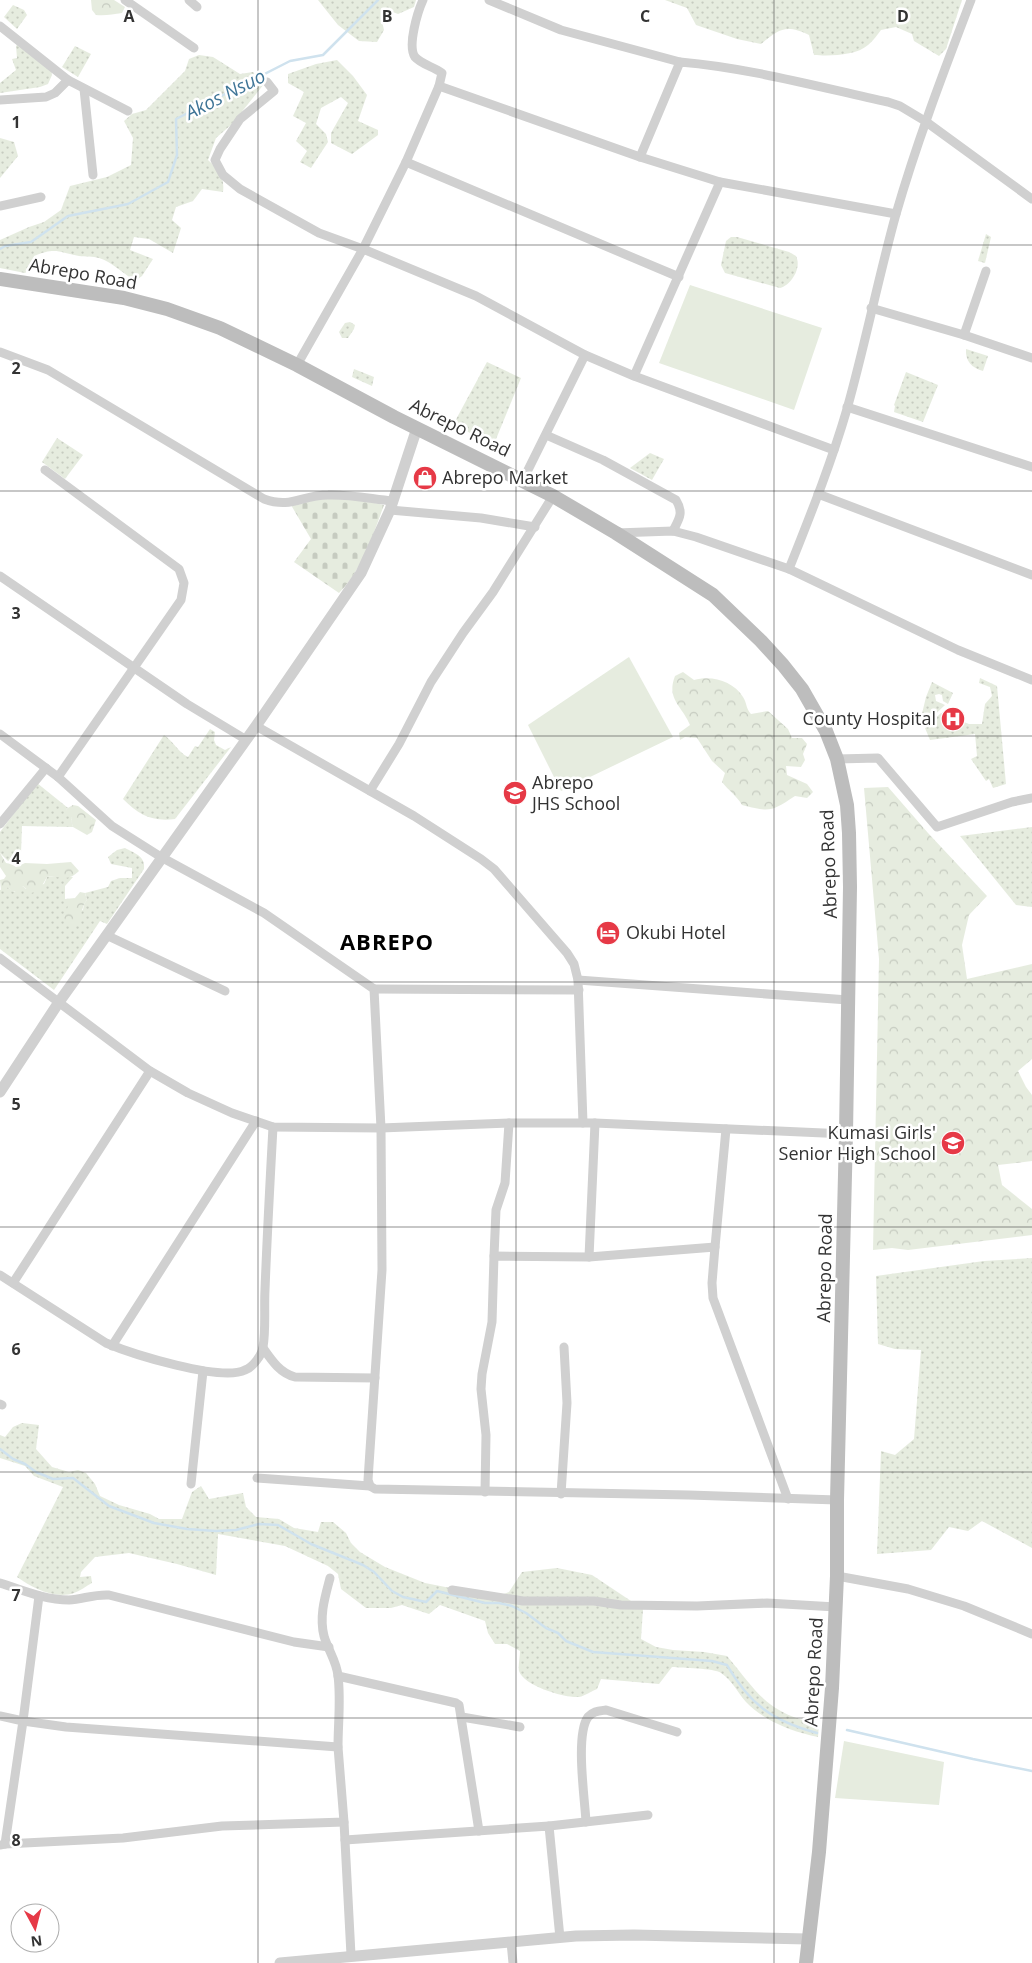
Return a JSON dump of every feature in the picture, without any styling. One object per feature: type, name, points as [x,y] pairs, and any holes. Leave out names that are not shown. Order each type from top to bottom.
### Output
[{"type":"main road","name":"Abrepo Road","points":[[0,279],[124,298],[167,309],[220,328],[297,365],[553,496],[616,533],[713,595],[783,665],[810,702],[826,731],[837,759],[847,805],[849,832],[850,887],[846,1134],[836,1606],[826,1779],[806,1963]]},
{"type":"street","points":[[125,0],[194,48]]},
{"type":"street","points":[[189,0],[197,7]]},
{"type":"street","points":[[297,365],[363,249],[406,162],[439,86],[442,73],[416,58],[413,51],[412,43],[419,9],[423,0]]},
{"type":"street","points":[[489,0],[561,30],[680,62],[732,68],[900,106],[925,121],[1032,199]]},
{"type":"street","points":[[789,569],[834,450],[847,407],[896,214],[925,121],[971,0]]},
{"type":"street","points":[[0,26],[68,80],[128,111]]},
{"type":"street","points":[[640,157],[680,62]]},
{"type":"street","points":[[0,100],[46,97],[55,94],[68,80]]},
{"type":"street","points":[[267,82],[274,91],[240,119],[215,160],[224,175],[240,189],[319,233],[363,249],[476,296],[585,355],[634,376],[834,450]]},
{"type":"street","points":[[439,86],[640,157],[720,182],[896,214]]},
{"type":"street","points":[[84,89],[93,175]]},
{"type":"street","points":[[406,162],[679,276]]},
{"type":"street","points":[[634,376],[720,182]]},
{"type":"street","points":[[0,206],[41,197]]},
{"type":"street","points":[[964,335],[986,271]]},
{"type":"street","points":[[871,308],[964,335],[1032,358]]},
{"type":"street","points":[[0,352],[48,370],[264,499],[276,503],[290,503],[328,494],[535,527]]},
{"type":"street","points":[[523,480],[585,355]]},
{"type":"street","points":[[847,407],[1032,467]]},
{"type":"street","points":[[0,1092],[59,1002],[256,726],[360,573],[392,505],[417,428]]},
{"type":"street","points":[[546,435],[603,460],[676,500],[682,514],[673,531]]},
{"type":"street","points":[[45,470],[179,570],[184,582],[181,600],[58,777]]},
{"type":"street","points":[[818,494],[1032,575]]},
{"type":"street","points":[[370,791],[399,744],[430,682],[493,592],[553,496]]},
{"type":"street","points":[[616,533],[673,531],[789,569],[958,650],[1032,680]]},
{"type":"street","points":[[0,576],[186,704],[245,740]]},
{"type":"street","points":[[256,726],[370,791],[481,859],[494,869],[567,953],[574,964],[579,985],[583,1123]]},
{"type":"street","points":[[0,734],[58,777],[112,826],[161,857],[264,913],[374,989],[579,985],[848,1000]]},
{"type":"street","points":[[837,759],[878,758],[937,827],[1012,802],[1032,798]]},
{"type":"street","points":[[0,824],[46,768]]},
{"type":"street","points":[[106,935],[225,991]]},
{"type":"street","points":[[0,958],[150,1071],[188,1093],[273,1127],[381,1128],[509,1123],[595,1123],[846,1134]]},
{"type":"street","points":[[370,1486],[368,1480],[382,1270],[381,1128],[374,989]]},
{"type":"street","points":[[13,1283],[150,1071]]},
{"type":"street","points":[[112,1346],[256,1121]]},
{"type":"street","points":[[485,1492],[486,1435],[481,1389],[492,1322],[496,1210],[506,1182],[509,1123]]},
{"type":"street","points":[[589,1257],[595,1123]]},
{"type":"street","points":[[0,1275],[121,1350],[203,1371],[234,1373],[246,1370],[253,1364],[263,1348],[273,1127]]},
{"type":"street","points":[[726,1129],[712,1283],[713,1298],[788,1499]]},
{"type":"street","points":[[494,1256],[589,1257],[715,1247]]},
{"type":"street","points":[[561,1494],[567,1403],[564,1346]]},
{"type":"street","points":[[263,1348],[286,1375],[295,1377],[375,1378]]},
{"type":"street","points":[[191,1484],[203,1371]]},
{"type":"street","points":[[257,1478],[370,1486],[375,1489],[837,1500]]},
{"type":"street","points":[[837,1576],[917,1592],[964,1606],[1032,1634]]},
{"type":"street","points":[[330,1578],[323,1603],[321,1621],[338,1676],[338,1747],[351,1955]]},
{"type":"street","points":[[0,1583],[39,1596],[69,1600],[98,1594],[109,1595],[294,1642],[328,1647]]},
{"type":"street","points":[[452,1590],[523,1601],[586,1601],[698,1606],[766,1603],[836,1606]]},
{"type":"street","points":[[39,1596],[23,1722],[2,1844],[124,1838],[222,1826],[344,1822]]},
{"type":"street","points":[[338,1676],[456,1703],[461,1709],[479,1831]]},
{"type":"street","points":[[586,1822],[581,1747],[589,1716],[595,1712],[606,1710],[677,1732]]},
{"type":"street","points":[[0,1716],[23,1722],[66,1727],[338,1747]]},
{"type":"street","points":[[462,1716],[520,1727]]},
{"type":"street","points":[[345,1840],[550,1826],[648,1815]]},
{"type":"street","points":[[550,1826],[560,1938]]},
{"type":"street","points":[[280,1963],[351,1955],[560,1938],[624,1935],[808,1939]]},
{"type":"street","points":[[511,1942],[513,1963]]},
{"type":"green space","points":[[91,0],[114,0],[125,7],[122,13],[96,15],[92,10]]},
{"type":"green space","points":[[318,0],[416,0],[414,7],[398,14],[385,9],[381,17],[384,30],[377,42],[359,41],[338,25]]},
{"type":"green space","points":[[665,0],[962,0],[946,49],[939,56],[914,41],[912,34],[896,27],[881,30],[863,49],[835,55],[814,55],[809,35],[801,32],[788,29],[783,30],[761,44],[737,39],[696,25],[687,8]]},
{"type":"green space","points":[[13,5],[24,10],[27,15],[17,29],[4,17]]},
{"type":"green space","points":[[18,44],[51,70],[52,75],[48,84],[40,87],[0,93],[0,83],[16,70],[12,59],[17,58],[16,46]]},
{"type":"green space","points":[[75,46],[91,54],[78,77],[62,67]]},
{"type":"green space","points":[[199,55],[213,57],[240,74],[253,72],[264,84],[232,124],[216,138],[208,160],[220,174],[223,182],[223,192],[202,189],[193,201],[176,207],[172,220],[181,228],[173,253],[149,239],[134,237],[130,250],[153,259],[142,276],[135,281],[113,265],[99,258],[57,251],[34,256],[33,266],[25,273],[0,268],[0,240],[44,222],[61,210],[70,186],[107,177],[131,165],[133,138],[124,121],[132,114],[146,110],[185,71],[189,59]]},
{"type":"green space","points":[[337,60],[353,76],[367,95],[358,121],[378,130],[378,135],[352,154],[331,143],[331,133],[348,103],[341,97],[321,108],[316,124],[326,134],[328,142],[311,168],[300,162],[307,151],[296,141],[306,123],[293,116],[304,92],[288,83],[288,74],[316,64]]},
{"type":"green space","points":[[0,138],[14,142],[18,156],[0,178]]},
{"type":"green space","points":[[986,234],[991,237],[985,263],[978,261]]},
{"type":"green space","points":[[731,237],[737,237],[789,252],[796,256],[798,266],[791,280],[780,288],[725,273],[721,265],[726,241]]},
{"type":"green space","points":[[690,285],[822,328],[794,410],[659,363]]},
{"type":"green space","points":[[350,322],[355,325],[354,329],[348,338],[342,338],[339,332],[345,323]]},
{"type":"green space","points":[[966,349],[988,356],[983,371],[970,363]]},
{"type":"green space","points":[[487,362],[521,378],[494,444],[453,425]]},
{"type":"green space","points":[[354,369],[374,377],[372,386],[352,377]]},
{"type":"green space","points":[[906,372],[938,385],[923,422],[894,412],[894,405]]},
{"type":"green space","points":[[57,438],[83,455],[65,479],[42,462]]},
{"type":"green space","points":[[650,453],[664,459],[652,480],[630,468]]},
{"type":"green space","points":[[346,497],[384,505],[360,563],[339,593],[294,562],[311,539],[291,505],[321,498]]},
{"type":"green space","points":[[629,657],[673,737],[561,791],[528,725]]},
{"type":"green space","points":[[683,672],[694,680],[708,678],[728,683],[739,691],[751,714],[768,711],[788,729],[792,738],[802,738],[807,744],[803,754],[805,760],[801,767],[786,766],[787,775],[807,784],[813,792],[807,798],[795,796],[781,805],[770,809],[759,809],[742,805],[722,782],[725,773],[712,761],[697,738],[685,737],[680,740],[679,733],[690,725],[676,702],[672,691],[675,676]]},
{"type":"green space","points":[[980,678],[997,686],[1006,784],[993,788],[989,779],[986,781],[971,759],[977,756],[975,734],[930,740],[925,728],[941,713],[969,724],[982,724],[985,704],[992,696],[990,687],[979,683]]},
{"type":"green space","points":[[932,682],[953,693],[948,704],[943,701],[942,695],[935,695],[936,701],[945,705],[924,725],[920,722]]},
{"type":"green space","points":[[210,729],[215,732],[214,740],[216,745],[225,750],[231,747],[175,819],[167,820],[146,816],[123,799],[164,735],[188,757],[195,746],[198,747]]},
{"type":"green space","points":[[37,783],[68,808],[66,809],[72,818],[73,827],[22,826],[21,853],[8,861],[0,853],[0,832]]},
{"type":"green space","points":[[888,787],[987,896],[969,915],[962,945],[967,979],[1032,964],[1032,1059],[1018,1071],[1032,1095],[1032,1161],[998,1165],[1002,1185],[1032,1209],[1032,1235],[908,1250],[892,1248],[873,1250],[879,959],[864,788]]},
{"type":"green space","points":[[73,805],[78,806],[96,820],[92,832],[87,835],[73,827],[72,818],[68,815],[66,809]]},
{"type":"green space","points":[[1032,827],[1032,907],[1016,905],[960,836]]},
{"type":"green space","points":[[125,848],[141,858],[144,869],[107,924],[100,921],[54,990],[0,949],[0,890],[8,887],[14,892],[23,886],[26,889],[44,884],[47,877],[73,877],[65,886],[65,899],[75,898],[64,917],[83,910],[87,900],[85,893],[108,887],[111,881],[120,878],[132,878],[132,868],[111,864],[108,857],[117,850]]},
{"type":"green space","points":[[0,853],[6,863],[16,867],[25,863],[71,862],[79,871],[67,878],[47,877],[39,891],[31,893],[23,886],[20,890],[13,892],[8,887],[6,891],[1,891],[0,880],[6,876],[0,867]]},
{"type":"green space","points":[[80,892],[85,893],[87,900],[78,923],[72,925],[65,922],[64,917],[70,901]]},
{"type":"green space","points":[[1032,1258],[1032,1548],[982,1521],[968,1531],[949,1527],[931,1550],[877,1554],[881,1451],[895,1455],[914,1439],[921,1350],[895,1349],[878,1344],[876,1276],[984,1261]]},
{"type":"green space","points":[[22,1423],[39,1425],[36,1449],[52,1467],[69,1472],[78,1470],[86,1473],[95,1484],[100,1496],[159,1519],[182,1519],[192,1492],[201,1486],[209,1499],[243,1493],[246,1507],[256,1517],[279,1519],[294,1528],[318,1532],[321,1522],[333,1522],[346,1533],[351,1543],[360,1552],[385,1567],[425,1583],[496,1597],[509,1592],[522,1572],[557,1568],[592,1575],[643,1609],[641,1639],[656,1647],[727,1656],[756,1691],[775,1708],[787,1714],[819,1724],[818,1737],[789,1729],[761,1715],[746,1702],[725,1676],[712,1670],[672,1667],[659,1684],[601,1679],[597,1689],[579,1697],[545,1690],[528,1682],[522,1676],[519,1671],[520,1651],[507,1644],[495,1644],[488,1633],[485,1621],[440,1605],[429,1614],[402,1605],[391,1608],[366,1608],[341,1589],[338,1574],[328,1566],[285,1546],[218,1534],[216,1575],[129,1553],[95,1557],[81,1572],[80,1577],[91,1576],[92,1583],[67,1595],[51,1594],[29,1585],[17,1577],[63,1487],[34,1476],[25,1466],[0,1458],[0,1435],[5,1437],[13,1427]]},
{"type":"green space","points":[[844,1741],[944,1762],[939,1805],[835,1798]]},
{"type":"waterway","name":"Akos Nsuo","points":[[0,249],[5,246],[31,242],[68,216],[128,204],[168,182],[177,155],[176,119],[290,61],[323,55],[378,0]]},
{"type":"waterway","points":[[0,1449],[13,1459],[53,1479],[73,1478],[109,1506],[154,1523],[187,1529],[216,1531],[236,1530],[259,1524],[278,1525],[311,1544],[363,1565],[374,1572],[392,1591],[403,1597],[426,1602],[437,1591],[485,1603],[499,1603],[512,1606],[526,1613],[546,1628],[558,1633],[566,1641],[593,1652],[712,1661],[727,1665],[745,1691],[764,1710],[788,1723],[817,1733]]},
{"type":"waterway","points":[[847,1730],[1032,1771]]},
{"type":"place","name":"Abrepo Market","points":[[425,478]]},
{"type":"place","name":"County Hospital","points":[[953,719]]},
{"type":"place","name":"Abrepo JHS School","points":[[515,793]]},
{"type":"place","name":"Okubi Hotel","points":[[608,933]]},
{"type":"place","name":"Kumasi Girls' Senior High School","points":[[953,1143]]},
{"type":"district","name":"ABREPO","points":[[387,942]]}]
